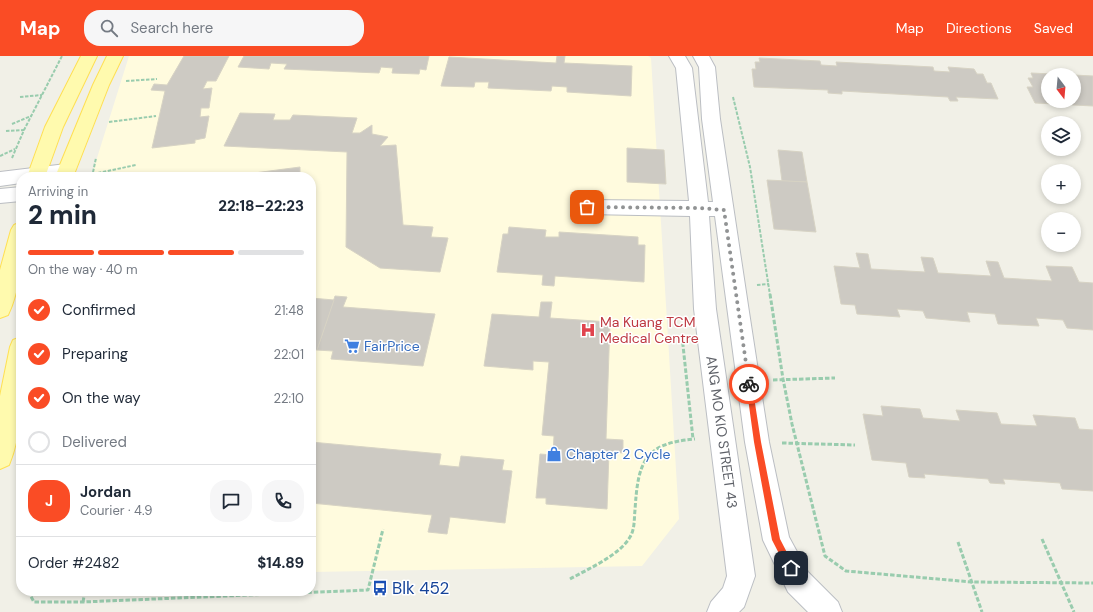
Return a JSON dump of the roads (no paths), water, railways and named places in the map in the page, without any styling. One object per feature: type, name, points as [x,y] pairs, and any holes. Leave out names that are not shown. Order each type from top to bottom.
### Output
[{"type":"main road","points":[[37,172],[54,127],[89,56]]},
{"type":"main road","points":[[66,172],[101,85],[115,56]]},
{"type":"main road","points":[[0,309],[16,249]]},
{"type":"main road","points":[[0,457],[16,373]]},
{"type":"street","name":"ANG MO KIO STREET 43","points":[[677,56],[684,68],[699,208],[705,309],[741,576],[734,597],[721,612]]},
{"type":"street","points":[[701,56],[707,68],[711,119],[748,381],[757,442],[776,540],[798,582],[828,612]]},
{"type":"street","points":[[690,118],[711,119]]},
{"type":"street","points":[[1,185],[16,181]]},
{"type":"street","points":[[1,185],[16,192]]},
{"type":"street","points":[[587,207],[699,208],[724,210]]},
{"type":"place","name":"Ma Kuang TCM Medical Centre","points":[[588,330]]},
{"type":"place","name":"FairPrice","points":[[352,346]]},
{"type":"place","name":"Chapter 2 Cycle","points":[[554,454]]},
{"type":"place","name":"Blk 452","points":[[380,588]]}]
